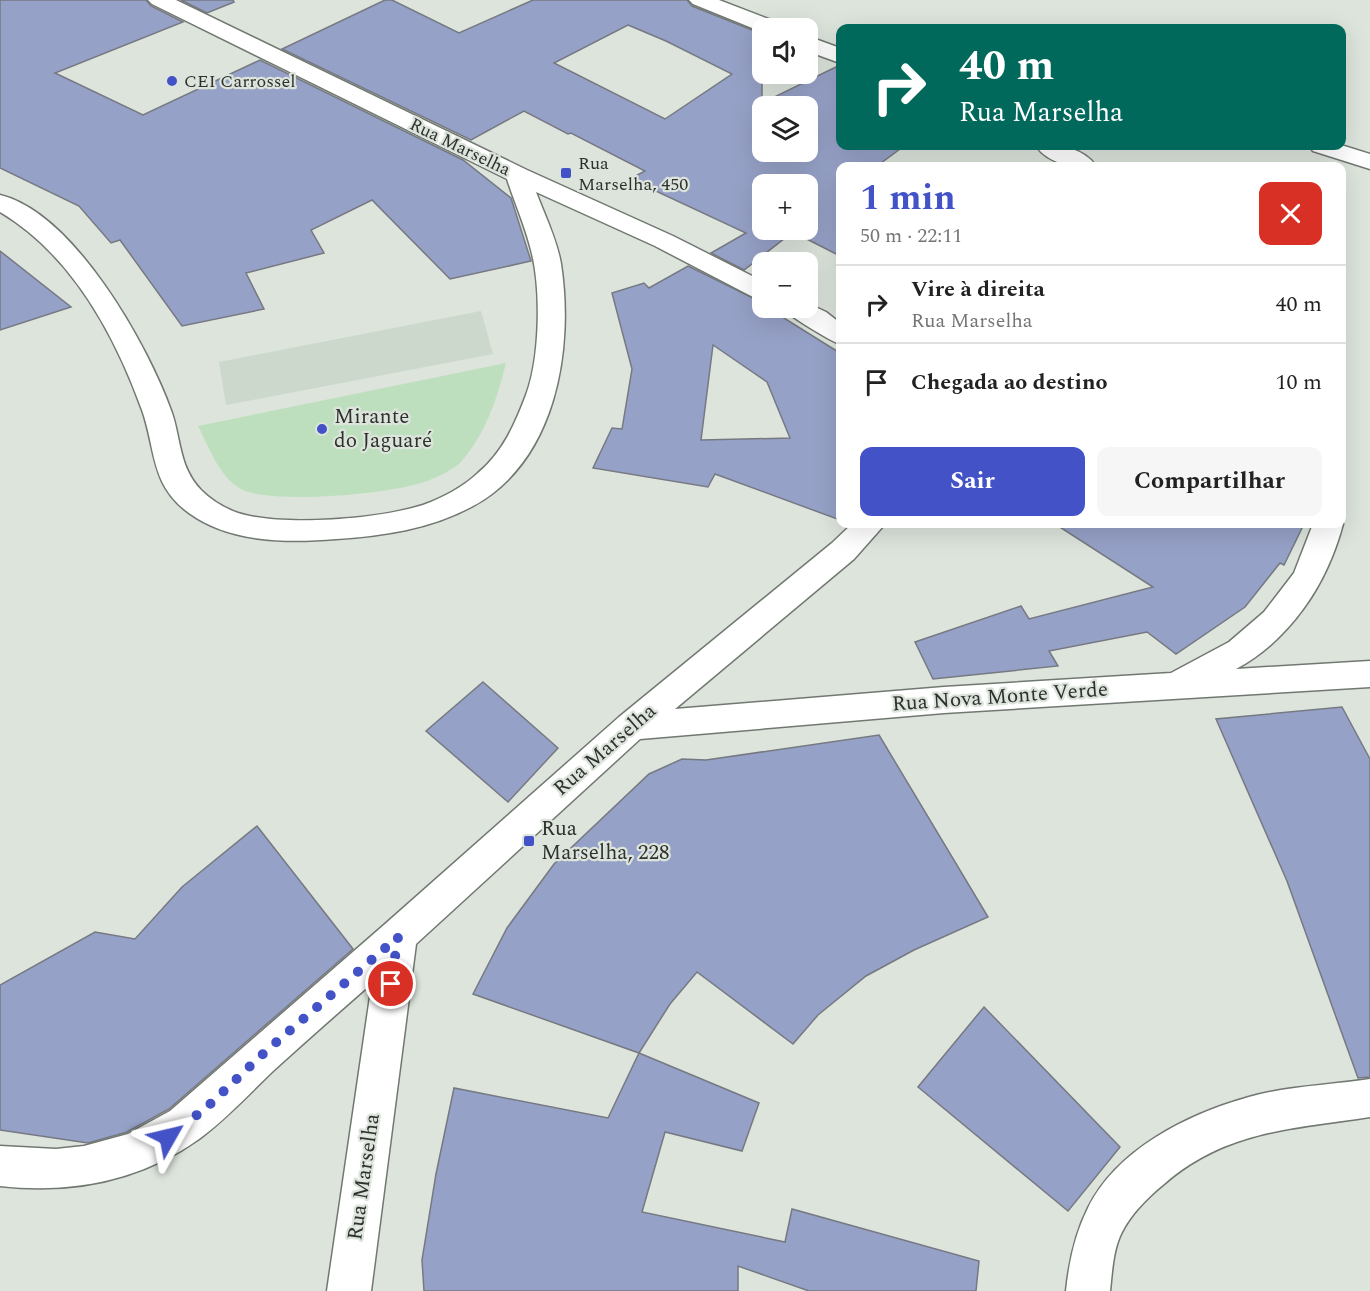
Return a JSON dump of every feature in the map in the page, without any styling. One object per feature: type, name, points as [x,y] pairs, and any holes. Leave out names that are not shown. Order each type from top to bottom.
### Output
[{"type":"street","name":"Rua Marselha","points":[[159,0],[518,175],[664,241],[752,286]]},
{"type":"street","points":[[700,0],[752,21]]},
{"type":"street","points":[[818,47],[836,54]]},
{"type":"street","points":[[1055,150],[1077,162]]},
{"type":"street","points":[[1333,150],[1370,162]]},
{"type":"street","points":[[0,202],[31,221],[70,258],[89,280],[132,355],[157,410],[167,459],[183,489],[200,507],[222,518],[254,526],[288,530],[345,528],[392,523],[434,512],[460,501],[497,475],[513,456],[533,420],[548,370],[552,336],[547,262],[518,175]]},
{"type":"street","points":[[816,318],[836,333]]},
{"type":"street","name":"Rua Marselha","points":[[349,1291],[398,937],[631,726],[843,551],[866,528]]},
{"type":"street","points":[[1175,686],[1247,647],[1278,619],[1306,581],[1323,544],[1327,528]]},
{"type":"street","name":"Rua Nova Monte Verde","points":[[631,726],[944,700],[1370,674]]},
{"type":"street","points":[[0,1166],[57,1172],[137,1153],[168,1137],[206,1108],[265,1052],[398,937]]},
{"type":"street","points":[[1088,1291],[1090,1264],[1106,1217],[1134,1183],[1174,1149],[1214,1127],[1272,1111],[1370,1098]]},
{"type":"shaded area","points":[[481,311],[493,354],[226,405],[219,362]]},
{"type":"green space","points":[[506,363],[490,415],[470,451],[461,462],[436,477],[404,487],[330,496],[256,494],[241,489],[227,477],[215,461],[198,426]]},
{"type":"building","points":[[0,0],[146,0],[151,6],[183,22],[55,73],[143,115],[260,60],[463,160],[511,198],[531,261],[450,279],[372,200],[311,230],[324,253],[246,273],[264,309],[182,326],[120,240],[111,243],[79,206],[0,168]]},
{"type":"building","points":[[181,0],[233,0],[234,2],[207,13]]},
{"type":"building","points":[[385,0],[392,0],[459,33],[533,0],[687,0],[692,6],[752,30],[752,84],[762,84],[762,96],[752,96],[752,162],[818,162],[818,96],[776,96],[801,84],[818,84],[818,76],[836,67],[836,150],[899,150],[882,162],[836,162],[836,254],[809,240],[818,240],[818,174],[752,174],[752,240],[783,240],[767,252],[752,252],[752,264],[744,270],[711,253],[746,233],[630,179],[645,171],[524,111],[471,140],[282,49]],"holes":[[[628,25],[732,74],[665,119],[554,63]]]},
{"type":"building","points":[[0,251],[71,307],[0,330]]},
{"type":"building","points":[[688,266],[752,298],[752,318],[784,318],[836,350],[836,519],[715,474],[708,487],[593,468],[612,428],[622,429],[632,369],[612,293],[644,283],[649,288]],"holes":[[[713,345],[767,382],[790,438],[701,440]]]},
{"type":"building","points":[[1061,528],[1302,528],[1284,565],[1280,563],[1245,607],[1176,654],[1147,632],[1049,651],[1058,666],[933,679],[915,642],[1021,606],[1029,619],[1153,587]]},
{"type":"building","points":[[483,682],[558,748],[508,802],[426,731]]},
{"type":"building","points":[[1342,707],[1370,759],[1370,1077],[1358,1078],[1287,881],[1216,719]]},
{"type":"building","points":[[879,735],[988,917],[914,950],[866,976],[818,1015],[793,1044],[697,972],[670,1004],[639,1053],[473,994],[507,928],[554,864],[649,774],[682,759],[706,760]]},
{"type":"building","points":[[257,826],[353,949],[169,1109],[127,1132],[88,1143],[0,1130],[0,985],[95,932],[135,939],[182,887]]},
{"type":"building","points":[[984,1007],[1120,1147],[1068,1211],[918,1087]]},
{"type":"building","points":[[639,1053],[759,1103],[742,1151],[665,1132],[642,1212],[785,1242],[792,1209],[979,1261],[976,1291],[809,1291],[738,1266],[738,1291],[424,1291],[422,1260],[436,1174],[454,1088],[608,1118]]},
{"type":"place","name":"CEI Carrossel","points":[[172,81]]},
{"type":"place","name":"Rua Marselha, 450","points":[[566,173]]},
{"type":"place","name":"Mirante do Jaguaré","points":[[322,429]]},
{"type":"place","name":"Rua Marselha, 228","points":[[529,841]]},
{"type":"route","points":[[168,1137],[206,1108],[265,1052],[398,937],[391,984]]}]
